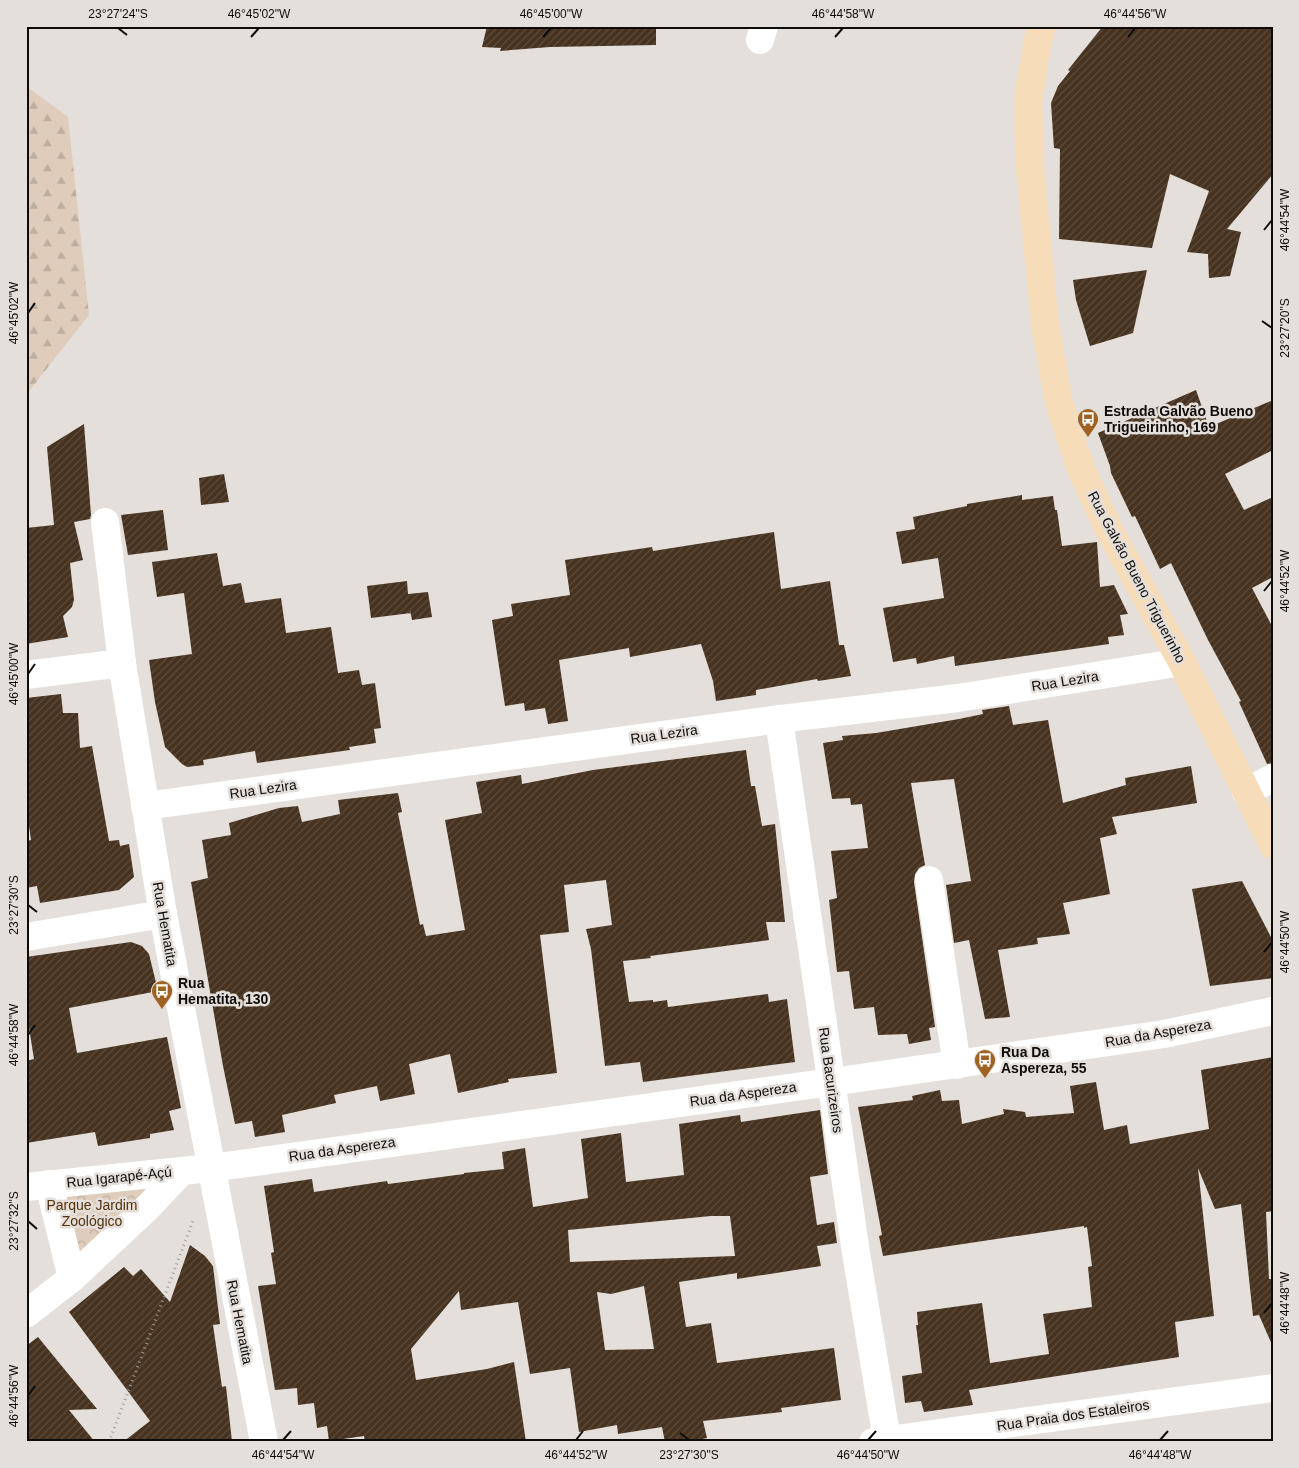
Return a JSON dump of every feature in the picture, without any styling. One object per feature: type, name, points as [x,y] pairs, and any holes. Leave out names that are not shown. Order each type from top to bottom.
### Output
[{"type":"street","name":"Rua Galvão Bueno Triguerinho","points":[[1042,26],[1028,100],[1030,167],[1045,323],[1059,403],[1080,466],[1108,528],[1182,662],[1273,845]]},
{"type":"street","name":"Rua Hematita","points":[[105,522],[122,663],[163,914],[264,1442]]},
{"type":"street","name":"Rua Lezira","points":[[145,806],[779,719],[958,698],[1182,662]]},
{"type":"street","points":[[26,675],[122,663]]},
{"type":"street","name":"Rua Bacurizeiros","points":[[779,719],[859,1272],[880,1441]]},
{"type":"street","points":[[1246,792],[1273,778]]},
{"type":"street","points":[[930,880],[957,1064]]},
{"type":"street","points":[[26,937],[163,914]]},
{"type":"street","name":"Rua da Aspereza","points":[[212,1172],[1164,1034],[1273,1011]]},
{"type":"street","points":[[26,1314],[72,1278],[148,1207],[182,1171]]},
{"type":"street","name":"Rua Igarapé-Açú","points":[[38,1186],[182,1171],[212,1172]]},
{"type":"street","points":[[38,1186],[72,1278]]},
{"type":"street","name":"Rua Praia dos Estaleiros","points":[[880,1441],[1273,1388]]},
{"type":"path","points":[[109,1442],[212,1172]]},
{"type":"green space","points":[[26,86],[68,117],[89,315],[26,395]]},
{"type":"green space","name":"Parque Jardim Zoológico","points":[[182,1171],[72,1278],[49,1184]]},
{"type":"building","points":[[487,26],[656,26],[656,45],[550,47],[500,51],[501,48],[482,47]]},
{"type":"building","points":[[1103,26],[1273,26],[1273,174],[1227,229],[1241,232],[1230,276],[1209,278],[1208,254],[1187,252],[1209,191],[1170,174],[1152,248],[1059,239],[1060,149],[1054,148],[1051,103],[1058,86],[1070,71],[1068,70]]},
{"type":"building","points":[[1147,270],[1133,333],[1090,346],[1076,300],[1073,280]]},
{"type":"building","points":[[1196,390],[1209,427],[1273,400],[1273,450],[1225,474],[1244,510],[1273,497],[1273,577],[1252,588],[1273,628],[1273,763],[1267,764],[1239,702],[1241,701],[1208,640],[1171,563],[1160,569],[1135,516],[1132,517],[1111,473],[1098,433]]},
{"type":"building","points":[[84,424],[91,515],[90,519],[74,522],[83,560],[70,563],[74,600],[72,607],[63,616],[68,637],[26,644],[26,528],[54,525],[47,447]]},
{"type":"building","points":[[224,474],[229,502],[201,505],[199,478]]},
{"type":"building","points":[[1022,495],[1022,500],[1053,496],[1062,546],[1097,542],[1100,587],[1114,585],[1128,614],[1120,615],[1124,635],[1108,637],[1109,644],[955,666],[954,656],[917,664],[916,658],[893,662],[883,608],[944,598],[938,558],[902,564],[896,532],[915,529],[913,517],[967,506],[967,504]]},
{"type":"building","points":[[163,510],[168,550],[128,555],[121,515]]},
{"type":"building","points":[[774,532],[781,589],[830,581],[839,645],[844,645],[851,676],[818,681],[817,679],[756,690],[756,695],[716,701],[713,681],[701,644],[630,657],[629,648],[559,660],[568,721],[548,724],[545,708],[525,711],[524,703],[505,706],[492,620],[513,616],[511,604],[570,595],[565,560],[652,547],[653,551]]},
{"type":"building","points":[[217,553],[223,586],[241,583],[245,603],[281,598],[286,633],[331,627],[338,673],[359,670],[362,685],[375,683],[381,728],[374,729],[376,743],[349,747],[350,750],[257,763],[255,751],[203,760],[204,765],[187,767],[165,747],[155,702],[149,660],[192,654],[184,593],[157,597],[152,562]]},
{"type":"building","points":[[407,581],[408,594],[428,592],[432,617],[412,620],[411,613],[371,618],[367,586]]},
{"type":"building","points":[[61,694],[63,713],[78,713],[80,748],[92,746],[109,841],[119,840],[120,846],[129,844],[134,877],[119,890],[40,903],[37,886],[26,888],[26,841],[31,840],[26,804],[26,698]]},
{"type":"building","points":[[1009,706],[1013,725],[1048,720],[1063,803],[1126,785],[1125,778],[1191,766],[1197,803],[1112,817],[1117,834],[1100,838],[1110,894],[1063,903],[1070,934],[1037,938],[1038,944],[998,950],[1010,1017],[985,1019],[969,940],[954,943],[946,885],[971,881],[954,779],[911,783],[925,865],[919,868],[915,874],[914,882],[935,1027],[929,1028],[931,1040],[909,1044],[907,1034],[878,1035],[874,1007],[854,1009],[849,971],[837,972],[829,900],[837,898],[831,851],[868,848],[862,804],[851,805],[850,798],[832,799],[823,743],[843,740],[842,736],[876,733],[959,719],[983,714],[982,710]]},
{"type":"building","points":[[746,750],[751,786],[755,786],[762,826],[775,824],[785,922],[766,922],[769,940],[623,961],[629,1002],[667,1000],[668,1007],[768,994],[769,1002],[787,999],[795,1062],[643,1082],[640,1062],[605,1066],[591,949],[586,929],[612,925],[606,880],[564,885],[569,932],[540,935],[557,1073],[508,1079],[509,1082],[458,1093],[450,1054],[409,1064],[415,1094],[380,1101],[377,1086],[334,1095],[336,1103],[282,1115],[285,1132],[255,1137],[252,1121],[235,1124],[191,882],[208,878],[202,840],[231,835],[229,823],[279,808],[298,806],[302,822],[340,814],[338,800],[398,793],[402,812],[398,813],[420,925],[423,924],[426,936],[465,930],[445,820],[482,813],[476,782],[521,775],[522,784],[593,770]]},
{"type":"building","points":[[1242,881],[1273,941],[1273,978],[1210,986],[1192,889]]},
{"type":"building","points":[[131,942],[142,946],[149,954],[158,991],[69,1008],[77,1053],[167,1037],[181,1108],[169,1111],[174,1130],[150,1134],[150,1138],[98,1146],[95,1132],[26,1143],[26,1061],[34,1059],[26,1009],[26,957]]},
{"type":"building","points":[[1273,1057],[1273,1211],[1266,1212],[1269,1279],[1273,1279],[1273,1347],[1259,1315],[1253,1316],[1241,1204],[1215,1209],[1198,1168],[1214,1316],[1175,1322],[1179,1357],[969,1390],[973,1405],[924,1412],[921,1401],[905,1403],[902,1376],[922,1373],[916,1325],[918,1325],[917,1312],[982,1303],[990,1363],[1049,1354],[1043,1314],[1092,1307],[1088,1267],[1092,1266],[1087,1227],[883,1256],[879,1236],[882,1235],[858,1107],[913,1100],[912,1096],[940,1090],[942,1101],[959,1100],[962,1124],[1004,1114],[1003,1109],[1025,1112],[1026,1117],[1074,1113],[1070,1086],[1096,1082],[1104,1130],[1127,1125],[1130,1144],[1209,1129],[1201,1070]]},
{"type":"building","points":[[820,1110],[828,1174],[810,1177],[817,1225],[834,1222],[837,1243],[817,1246],[821,1266],[737,1279],[737,1273],[679,1282],[686,1327],[711,1323],[717,1363],[834,1348],[841,1400],[781,1408],[782,1412],[703,1421],[707,1438],[687,1442],[665,1442],[662,1427],[618,1434],[617,1425],[579,1432],[570,1368],[530,1374],[518,1302],[461,1310],[459,1291],[411,1349],[416,1380],[487,1369],[514,1362],[526,1442],[365,1442],[364,1436],[329,1441],[327,1426],[317,1428],[314,1403],[298,1405],[297,1388],[275,1390],[258,1286],[276,1284],[271,1253],[274,1252],[264,1186],[312,1179],[314,1192],[387,1181],[388,1184],[504,1169],[502,1152],[525,1148],[533,1207],[588,1198],[581,1139],[621,1133],[626,1182],[684,1175],[679,1124],[740,1115],[741,1122]],"holes":[[[711,1216],[730,1216],[735,1256],[570,1262],[568,1230]],[[644,1286],[654,1349],[605,1350],[597,1292],[611,1294]]]},
{"type":"building","points":[[190,1245],[205,1256],[213,1266],[220,1324],[213,1325],[222,1387],[226,1386],[232,1442],[123,1442],[150,1421],[69,1312],[124,1267],[133,1276],[141,1269],[170,1302]]},
{"type":"building","points":[[38,1337],[97,1409],[69,1410],[95,1442],[26,1442],[26,1346]]},
{"type":"place","name":"Estrada Galvão Bueno Trigueirinho, 169","points":[[1088,438]]},
{"type":"place","name":"Rua Hematita, 130","points":[[162,1010]]},
{"type":"place","name":"Rua Da Aspereza, 55","points":[[985,1079]]}]
